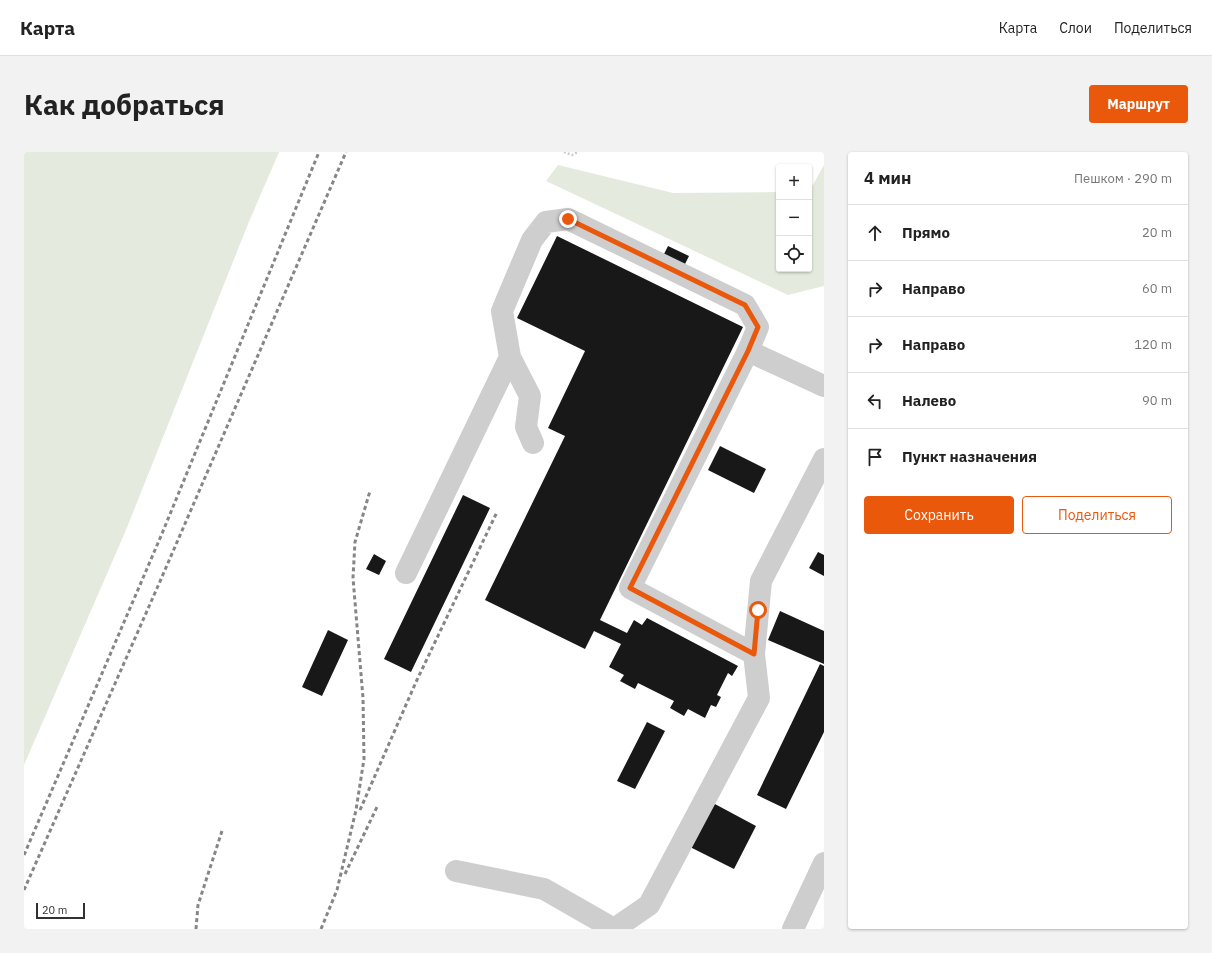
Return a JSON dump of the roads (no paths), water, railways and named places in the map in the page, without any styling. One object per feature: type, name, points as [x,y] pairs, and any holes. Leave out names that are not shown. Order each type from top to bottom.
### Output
[{"type":"lane","points":[[533,443],[526,427],[530,396],[510,357],[502,311],[532,240],[546,222],[568,219],[745,305],[758,327],[748,351],[630,588],[754,654]]},
{"type":"lane","points":[[748,351],[824,386]]},
{"type":"lane","points":[[406,573],[510,357]]},
{"type":"lane","points":[[456,871],[544,889],[614,929],[648,905],[759,698],[754,654],[761,581],[824,459]]},
{"type":"lane","points":[[793,929],[824,863]]},
{"type":"railway","points":[[24,855],[161,536],[319,152]]},
{"type":"railway","points":[[24,890],[158,586],[346,152]]},
{"type":"railway","points":[[321,929],[337,890],[356,810],[364,759],[363,698],[353,578],[355,542],[370,491]]},
{"type":"railway","points":[[360,810],[416,682],[497,512]]},
{"type":"railway","points":[[345,874],[377,807]]},
{"type":"railway","points":[[196,929],[198,905],[222,831]]}]
